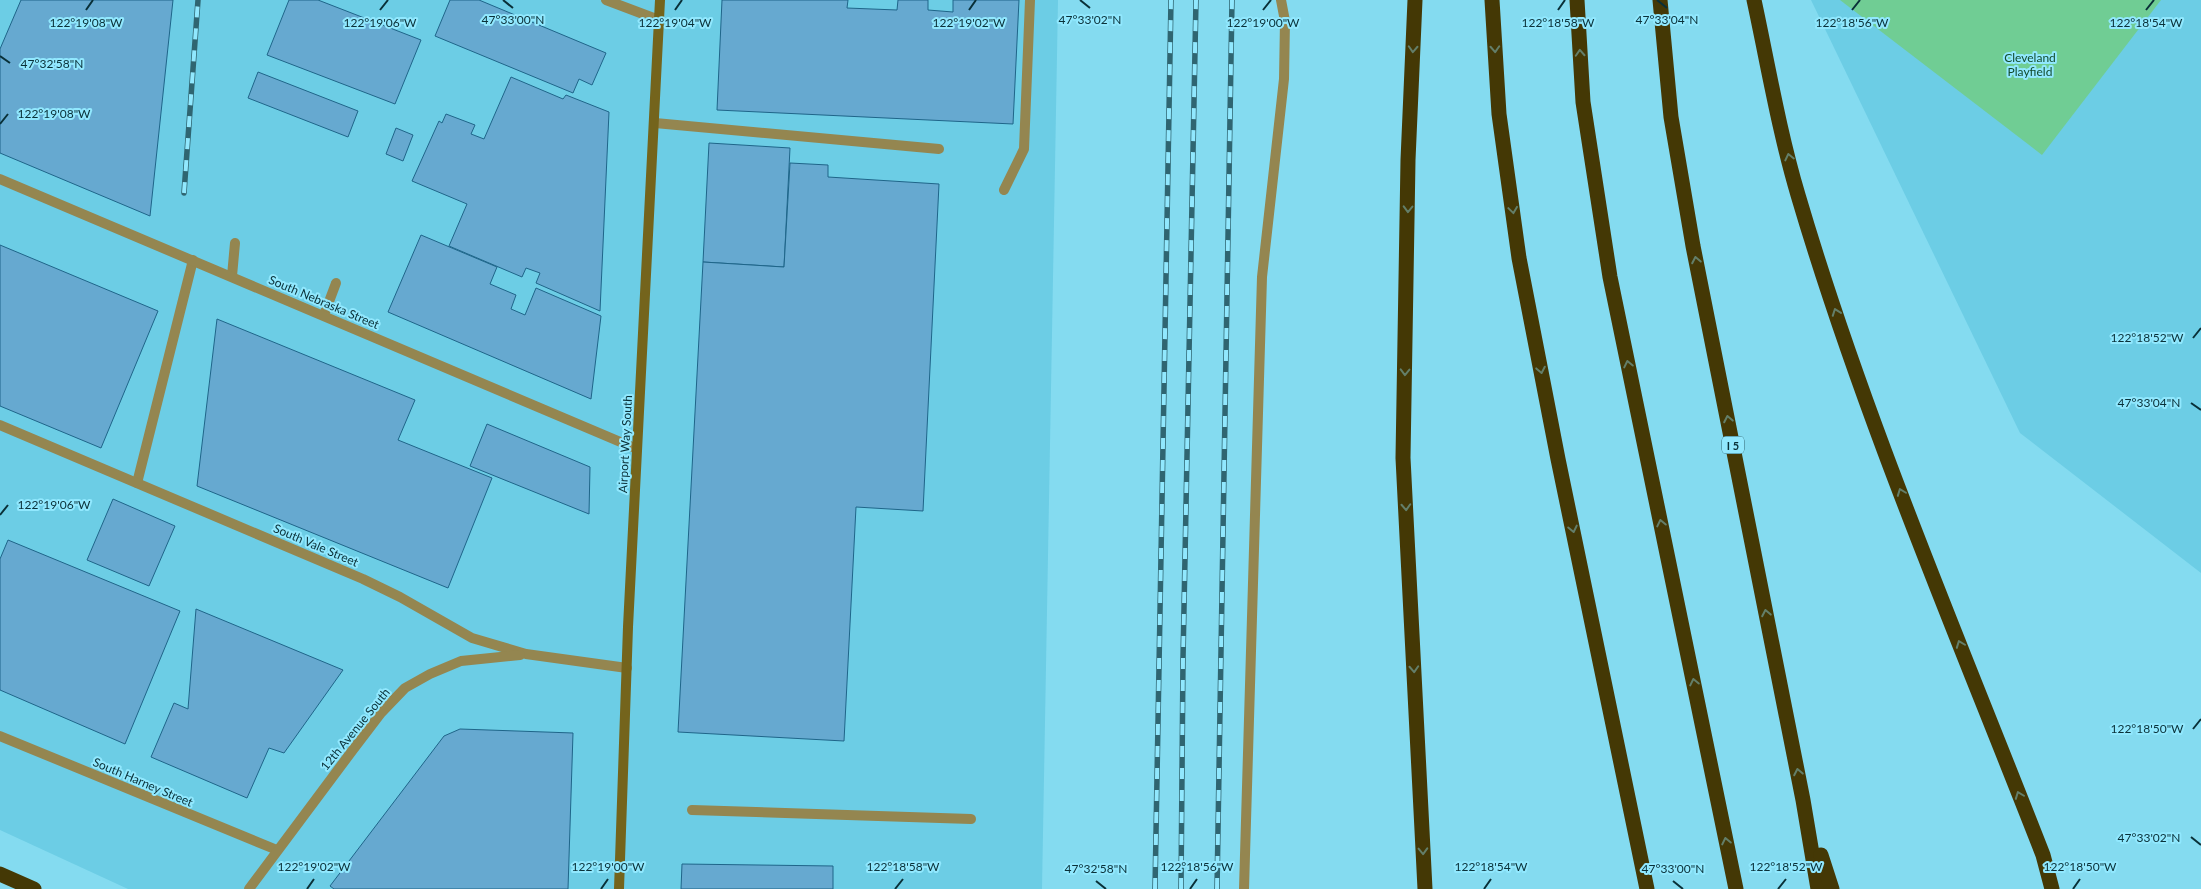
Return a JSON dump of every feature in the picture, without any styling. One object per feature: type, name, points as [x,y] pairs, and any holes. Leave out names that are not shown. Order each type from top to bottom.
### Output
[{"type":"highway","points":[[1416,0],[1408,160],[1403,458],[1425,889]]},
{"type":"highway","points":[[1492,0],[1499,114],[1519,258],[1560,468],[1647,889]]},
{"type":"highway","points":[[1577,0],[1583,102],[1610,277],[1736,889]]},
{"type":"highway","name":"I 5","points":[[1660,0],[1670,117],[1693,246],[1803,800],[1818,889]]},
{"type":"highway","points":[[1754,0],[1798,193],[1831,298],[1880,440],[2037,841],[2052,889]]},
{"type":"highway","points":[[1803,800],[1832,889]]},
{"type":"highway","points":[[0,874],[34,889]]},
{"type":"main road","name":"Airport Way South","points":[[619,889],[626,668],[660,0]]},
{"type":"street","points":[[606,0],[659,20]]},
{"type":"street","points":[[1004,190],[1024,149],[1030,0]]},
{"type":"street","points":[[1244,889],[1262,277],[1284,79],[1285,21],[1281,0]]},
{"type":"street","points":[[654,123],[939,148]]},
{"type":"street","name":"South Nebraska Street","points":[[0,179],[637,449]]},
{"type":"street","points":[[232,276],[235,243]]},
{"type":"street","points":[[137,483],[192,260]]},
{"type":"street","points":[[324,315],[336,282]]},
{"type":"street","name":"South Vale Street","points":[[0,425],[363,579],[472,638],[526,654],[626,668]]},
{"type":"street","name":"12th Avenue South","points":[[249,889],[376,721],[405,688],[430,674],[461,661],[526,654]]},
{"type":"street","name":"South Harney Street","points":[[0,736],[277,850]]},
{"type":"street","points":[[692,810],[971,819]]},
{"type":"shaded area","points":[[0,0],[1058,0],[1042,889],[128,889],[0,830]]},
{"type":"shaded area","points":[[1811,0],[2201,0],[2201,573],[2020,433]]},
{"type":"green space","name":"Cleveland Playfield","points":[[1840,0],[2161,0],[2042,155]]},
{"type":"building","points":[[21,0],[173,0],[150,216],[0,153],[0,49]]},
{"type":"building","points":[[289,0],[318,0],[421,40],[395,104],[267,55]]},
{"type":"building","points":[[450,0],[479,0],[606,53],[592,85],[579,79],[573,93],[435,36]]},
{"type":"building","points":[[722,0],[848,0],[847,8],[897,10],[898,0],[928,0],[928,10],[953,12],[953,0],[1019,0],[1013,124],[717,110]]},
{"type":"building","points":[[258,72],[358,111],[348,137],[248,98]]},
{"type":"building","points":[[511,77],[563,99],[566,95],[609,112],[600,311],[536,283],[540,273],[526,268],[522,277],[449,246],[467,204],[412,181],[439,121],[442,123],[446,114],[475,125],[471,134],[484,139]]},
{"type":"building","points":[[396,128],[413,135],[403,161],[386,154]]},
{"type":"building","points":[[709,143],[790,148],[784,267],[703,262]]},
{"type":"building","points":[[790,163],[828,165],[828,177],[939,184],[923,511],[856,507],[844,741],[678,732],[703,262],[784,267]]},
{"type":"building","points":[[421,235],[497,267],[490,284],[516,295],[511,309],[525,315],[536,288],[601,316],[591,399],[388,312]]},
{"type":"building","points":[[0,245],[158,311],[101,448],[0,406]]},
{"type":"building","points":[[217,319],[415,400],[398,440],[492,478],[448,588],[197,486]]},
{"type":"building","points":[[487,424],[590,467],[589,514],[470,466]]},
{"type":"building","points":[[113,499],[175,526],[149,586],[87,560]]},
{"type":"building","points":[[8,540],[180,611],[125,744],[0,690],[0,559]]},
{"type":"building","points":[[196,609],[343,670],[284,753],[269,748],[247,798],[151,757],[174,703],[188,709]]},
{"type":"building","points":[[460,729],[573,733],[568,889],[334,889],[330,886],[444,736]]},
{"type":"building","points":[[682,864],[833,866],[833,889],[681,889]]},
{"type":"railway","points":[[184,193],[198,0]]},
{"type":"railway","points":[[1155,889],[1171,0]]},
{"type":"railway","points":[[1181,889],[1183,659],[1196,0]]},
{"type":"railway","points":[[1217,889],[1232,0]]}]
